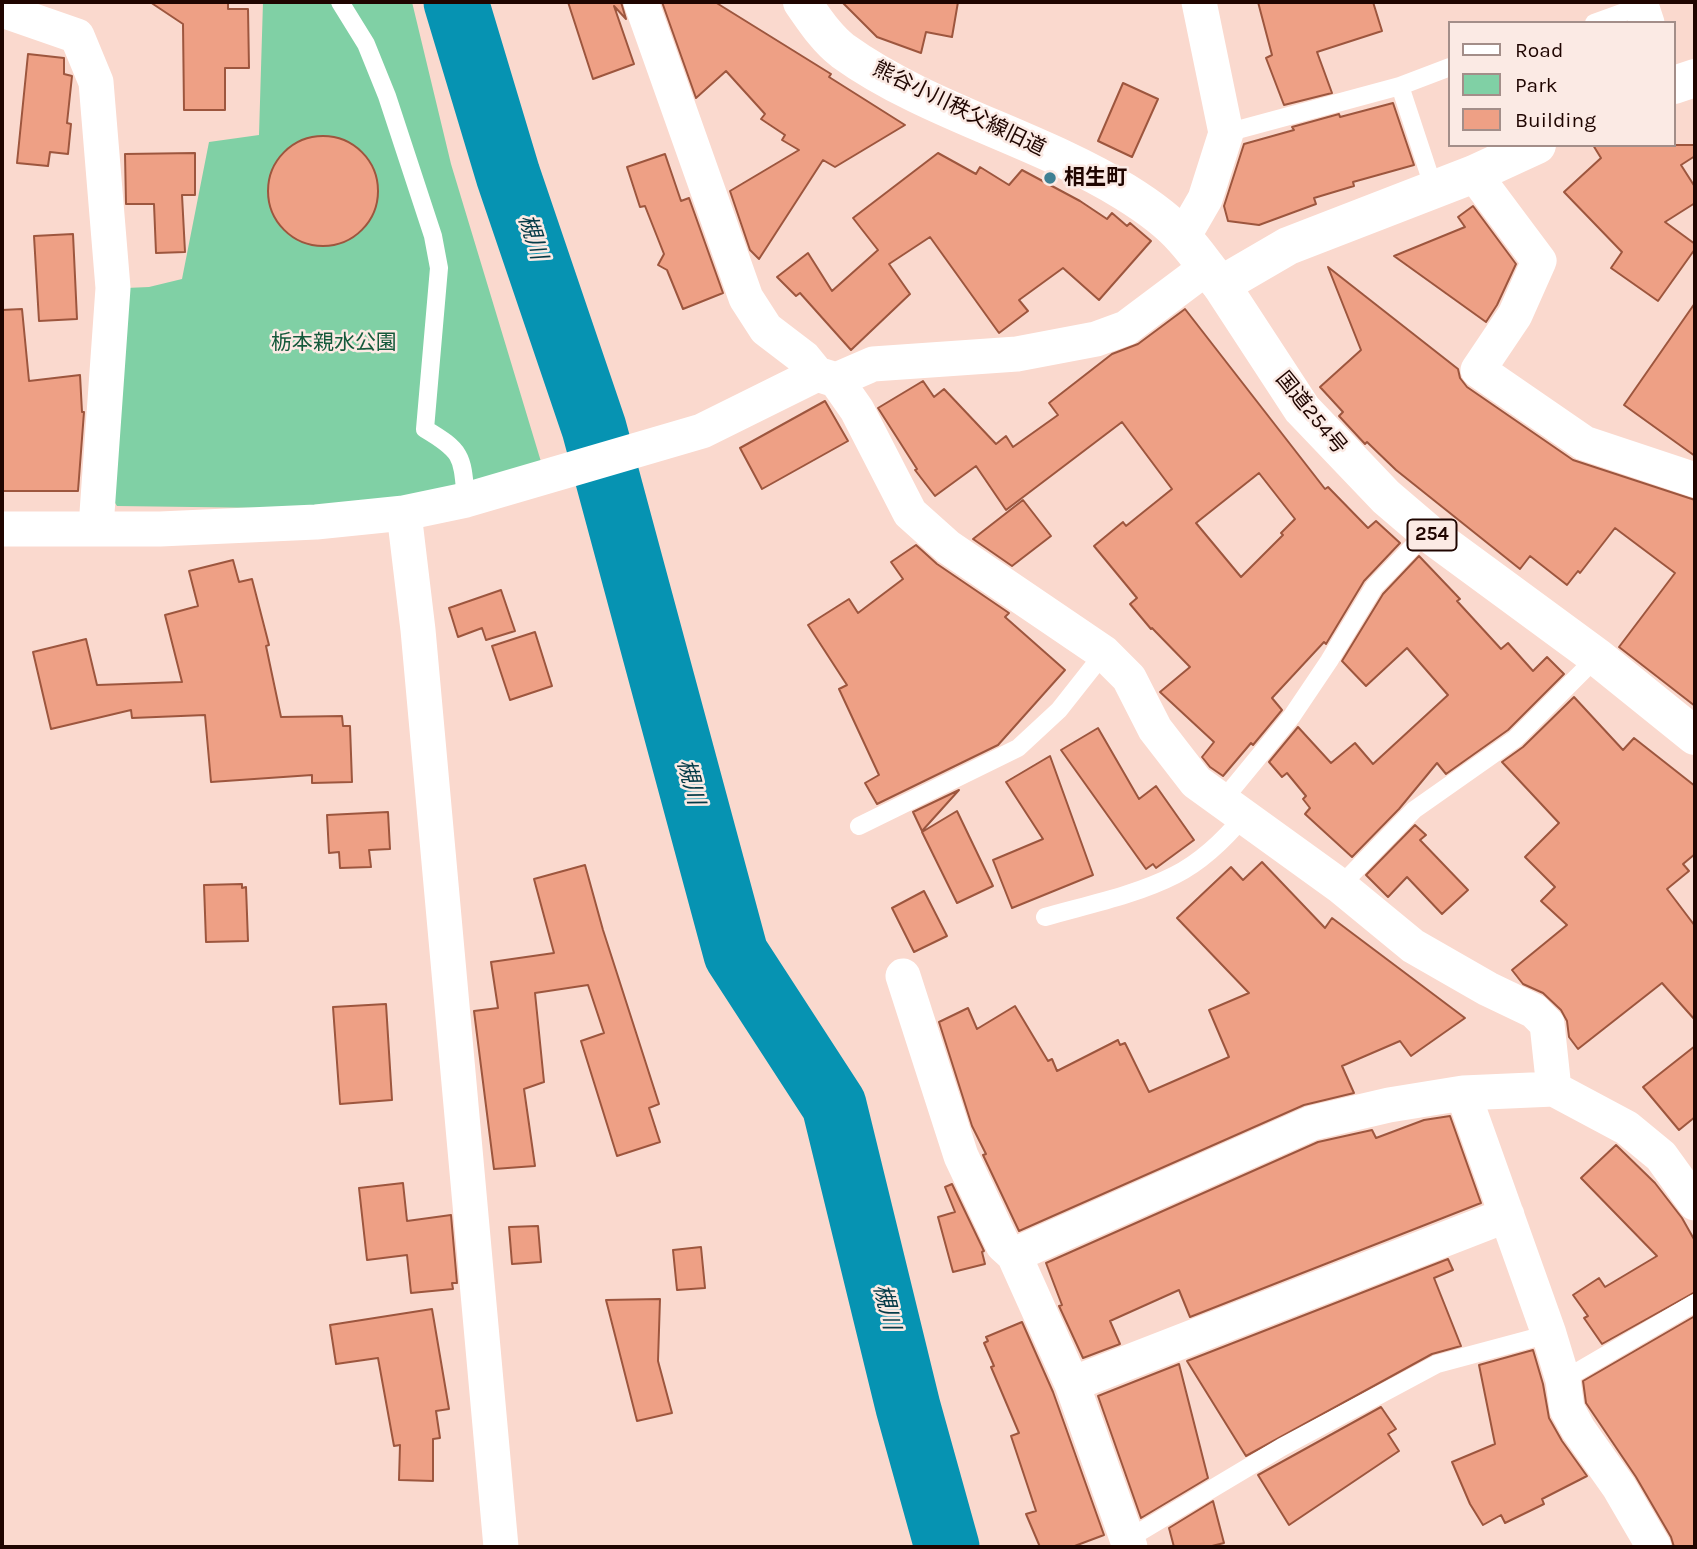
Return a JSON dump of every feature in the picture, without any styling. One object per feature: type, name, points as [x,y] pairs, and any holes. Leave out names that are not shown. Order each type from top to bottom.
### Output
[{"type":"main road","name":"熊谷小川秩父線旧道","points":[[802,2],[820,27],[842,50],[898,83],[1124,191],[1155,212],[1183,237],[1214,276]]},
{"type":"main road","points":[[1676,84],[1695,78]]},
{"type":"main road","points":[[1214,276],[1474,174],[1533,147]]},
{"type":"main road","name":"国道254号","points":[[1214,276],[1302,409],[1386,497],[1427,532],[1597,657],[1695,736]]},
{"type":"street","points":[[641,2],[746,298],[766,329],[826,377],[857,410],[910,513],[948,547],[1104,653],[1129,678],[1155,729],[1196,782],[1340,886],[1413,946],[1488,989],[1534,1011],[1547,1024],[1555,1089]]},
{"type":"street","points":[[1183,237],[1205,199],[1226,133],[1199,2]]},
{"type":"street","points":[[2,10],[77,36],[96,82],[113,288],[96,527]]},
{"type":"street","points":[[1474,174],[1539,261],[1516,315],[1478,370],[1584,443],[1695,480]]},
{"type":"street","points":[[2,529],[160,529],[316,523],[404,513],[502,490],[702,430],[826,377],[873,364],[1017,354],[1096,338],[1126,328],[1214,276]]},
{"type":"street","points":[[404,513],[418,630],[500,1547]]},
{"type":"street","points":[[903,976],[961,1156],[1003,1245],[1014,1255],[1072,1384],[1129,1543]]},
{"type":"street","points":[[1014,1255],[1312,1124],[1389,1105],[1463,1093],[1555,1089],[1628,1128],[1661,1156],[1695,1203]]},
{"type":"street","points":[[1463,1093],[1549,1334],[1563,1380],[1567,1409],[1619,1487],[1654,1547]]},
{"type":"street","points":[[1072,1384],[1507,1215]]},
{"type":"lane","points":[[340,2],[366,44],[387,96],[433,236],[439,268],[425,429],[450,444],[463,461],[466,500]]},
{"type":"lane","points":[[1602,21],[1643,10]]},
{"type":"lane","points":[[1226,133],[1401,86],[1448,68]]},
{"type":"lane","points":[[1401,86],[1434,189]]},
{"type":"lane","points":[[1045,917],[1150,886],[1177,874],[1222,842],[1234,808],[1374,587],[1427,532]]},
{"type":"lane","points":[[859,826],[1018,748],[1059,710],[1104,653]]},
{"type":"lane","points":[[1340,886],[1415,810],[1515,738],[1597,657]]},
{"type":"lane","points":[[1563,1380],[1695,1303]]},
{"type":"lane","points":[[1129,1543],[1282,1447],[1437,1364],[1549,1334]]},
{"type":"green space","name":"栃本親水公園","points":[[263,2],[412,2],[451,164],[542,465],[431,496],[344,509],[117,506],[108,492],[126,288],[149,287],[182,279],[209,142],[259,135]]},
{"type":"building","points":[[150,2],[228,2],[228,9],[248,9],[249,68],[225,68],[225,110],[184,110],[183,24]]},
{"type":"building","points":[[568,2],[621,2],[626,19],[614,6],[634,64],[593,79]]},
{"type":"building","points":[[662,2],[715,2],[831,74],[829,77],[905,125],[835,167],[823,160],[759,259],[750,250],[730,191],[799,150],[782,140],[785,135],[761,119],[765,114],[726,71],[696,98]]},
{"type":"building","points":[[842,2],[958,2],[952,37],[926,32],[921,53],[877,37]]},
{"type":"building","points":[[1258,2],[1373,2],[1382,31],[1317,52],[1332,93],[1284,105],[1266,58],[1272,55]]},
{"type":"building","points":[[28,54],[64,58],[64,74],[72,76],[67,123],[71,124],[68,154],[50,152],[48,166],[17,163]]},
{"type":"building","points":[[1123,83],[1158,99],[1132,157],[1098,141]]},
{"type":"building","points":[[1393,103],[1414,165],[1353,182],[1354,186],[1314,198],[1316,204],[1259,225],[1228,221],[1224,206],[1244,144],[1339,114],[1340,117]]},
{"type":"building","points":[[323,136],[344,140],[362,152],[374,170],[378,191],[374,212],[362,230],[344,242],[323,246],[302,242],[284,230],[272,212],[268,191],[272,170],[284,152],[302,140]]},
{"type":"building","points":[[1695,145],[1695,156],[1681,165],[1695,187],[1695,203],[1665,222],[1695,244],[1695,249],[1658,301],[1611,268],[1622,252],[1564,192],[1601,158],[1594,147]]},
{"type":"building","points":[[195,153],[195,195],[182,195],[185,252],[156,253],[154,204],[126,204],[125,154]]},
{"type":"building","points":[[938,153],[976,174],[980,167],[1009,185],[1022,170],[1080,201],[1107,219],[1112,213],[1127,226],[1130,223],[1151,241],[1099,300],[1063,268],[1019,300],[1028,311],[999,333],[930,237],[889,264],[910,294],[851,350],[800,293],[796,296],[777,277],[808,253],[832,291],[878,250],[853,218]]},
{"type":"building","points":[[665,154],[681,201],[689,198],[723,293],[683,309],[667,270],[658,265],[664,254],[645,206],[640,207],[627,167]]},
{"type":"building","points":[[1473,206],[1516,264],[1486,322],[1394,256],[1465,227],[1458,217]]},
{"type":"building","points":[[73,234],[77,319],[39,321],[34,236]]},
{"type":"building","points":[[1328,267],[1458,369],[1460,378],[1467,387],[1573,460],[1695,500],[1695,706],[1619,647],[1675,573],[1615,528],[1580,573],[1578,571],[1567,585],[1530,556],[1520,569],[1396,470],[1367,442],[1365,444],[1339,416],[1343,412],[1320,387],[1361,350]]},
{"type":"building","points":[[1695,303],[1695,456],[1624,405]]},
{"type":"building","points":[[22,309],[29,381],[80,375],[84,412],[78,491],[2,491],[2,310]]},
{"type":"building","points":[[1185,309],[1325,489],[1328,487],[1368,528],[1376,521],[1400,543],[1364,581],[1326,644],[1324,642],[1272,698],[1282,710],[1223,776],[1202,757],[1214,742],[1160,692],[1190,667],[1130,604],[1137,598],[1094,546],[1123,522],[1126,526],[1172,489],[1122,422],[1006,510],[976,466],[935,496],[915,470],[917,469],[878,408],[923,381],[934,397],[944,389],[996,444],[1006,436],[1013,447],[1058,415],[1049,403],[1112,354],[1138,344]],"holes":[[[1259,473],[1295,519],[1281,533],[1283,535],[1241,577],[1196,523]]]},
{"type":"building","points":[[825,401],[848,441],[762,489],[740,448]]},
{"type":"building","points":[[1023,500],[1051,536],[1012,566],[973,539]]},
{"type":"building","points":[[916,545],[937,564],[1009,613],[1005,617],[1065,670],[998,745],[877,804],[865,783],[879,775],[839,689],[847,685],[808,625],[849,599],[858,613],[903,579],[891,562]]},
{"type":"building","points":[[1419,556],[1460,599],[1457,601],[1501,649],[1508,643],[1533,671],[1547,657],[1564,674],[1508,730],[1446,774],[1437,763],[1399,809],[1352,857],[1305,814],[1310,808],[1303,799],[1306,796],[1287,773],[1282,777],[1269,762],[1298,727],[1331,763],[1355,743],[1373,764],[1448,695],[1407,648],[1366,686],[1342,661],[1383,594]]},
{"type":"building","points":[[233,560],[239,582],[252,579],[269,645],[266,646],[281,717],[342,716],[343,726],[350,726],[352,782],[312,783],[312,775],[211,782],[205,715],[132,718],[131,710],[51,729],[33,652],[86,639],[97,685],[182,682],[165,615],[198,606],[189,571]]},
{"type":"building","points":[[501,590],[515,631],[486,640],[482,628],[458,637],[449,608]]},
{"type":"building","points":[[535,632],[552,686],[510,700],[492,646]]},
{"type":"building","points":[[1574,697],[1623,750],[1634,738],[1695,786],[1695,854],[1683,864],[1689,871],[1667,889],[1695,926],[1695,1020],[1662,983],[1578,1049],[1569,1037],[1567,1021],[1561,1010],[1543,993],[1523,984],[1512,970],[1567,925],[1541,901],[1555,887],[1525,857],[1559,823],[1502,762],[1523,747]]},
{"type":"building","points":[[1098,728],[1139,799],[1156,786],[1194,840],[1156,868],[1153,864],[1146,869],[1061,750]]},
{"type":"building","points":[[1050,756],[1093,875],[1012,908],[993,860],[1043,839],[1006,782]]},
{"type":"building","points":[[959,790],[922,831],[913,812]]},
{"type":"building","points":[[957,811],[993,886],[957,903],[922,832]]},
{"type":"building","points":[[388,812],[390,849],[369,850],[371,867],[340,868],[339,852],[329,853],[327,815]]},
{"type":"building","points":[[1415,825],[1426,835],[1420,840],[1468,890],[1442,914],[1407,877],[1388,897],[1366,875]]},
{"type":"building","points":[[1262,862],[1325,928],[1332,918],[1465,1018],[1411,1056],[1400,1041],[1342,1066],[1354,1093],[1304,1105],[1019,1231],[983,1155],[986,1154],[972,1126],[939,1022],[968,1008],[977,1029],[1015,1006],[1048,1061],[1052,1059],[1057,1071],[1118,1040],[1120,1045],[1125,1043],[1149,1092],[1229,1057],[1209,1010],[1249,993],[1177,918],[1231,867],[1243,880]]},
{"type":"building","points":[[585,865],[659,1104],[649,1108],[660,1142],[617,1156],[581,1041],[604,1033],[588,985],[535,993],[544,1082],[524,1089],[535,1166],[494,1169],[474,1011],[498,1008],[491,962],[554,953],[534,879]]},
{"type":"building","points":[[242,884],[242,888],[246,887],[248,941],[206,942],[204,885]]},
{"type":"building","points":[[924,891],[947,936],[914,952],[892,908]]},
{"type":"building","points":[[386,1004],[392,1100],[340,1104],[333,1007]]},
{"type":"building","points":[[1695,1046],[1695,1117],[1679,1130],[1643,1087]]},
{"type":"building","points":[[1450,1116],[1481,1203],[1190,1317],[1179,1290],[1110,1321],[1120,1344],[1083,1358],[1059,1306],[1062,1305],[1046,1263],[1318,1142],[1372,1130],[1376,1138],[1424,1120]]},
{"type":"building","points":[[1616,1145],[1655,1183],[1682,1218],[1695,1241],[1695,1292],[1602,1344],[1584,1318],[1588,1316],[1573,1295],[1599,1278],[1605,1287],[1657,1256],[1581,1178]]},
{"type":"building","points":[[403,1183],[407,1221],[451,1215],[457,1283],[452,1283],[453,1289],[411,1293],[407,1255],[367,1260],[359,1188]]},
{"type":"building","points":[[952,1184],[984,1251],[985,1264],[953,1272],[938,1217],[955,1212],[945,1187]]},
{"type":"building","points":[[538,1226],[541,1262],[512,1264],[509,1227]]},
{"type":"building","points":[[701,1247],[705,1288],[677,1290],[673,1250]]},
{"type":"building","points":[[1448,1259],[1453,1270],[1434,1278],[1461,1346],[1432,1354],[1246,1456],[1187,1361]]},
{"type":"building","points":[[660,1299],[658,1361],[672,1413],[637,1421],[606,1300]]},
{"type":"building","points":[[432,1309],[449,1409],[436,1411],[440,1438],[433,1439],[433,1481],[399,1480],[400,1445],[394,1446],[378,1358],[336,1364],[330,1325]]},
{"type":"building","points":[[1695,1316],[1695,1547],[1674,1547],[1671,1537],[1636,1477],[1586,1403],[1583,1381]]},
{"type":"building","points":[[1022,1322],[1053,1392],[1104,1535],[1072,1547],[1040,1547],[1026,1514],[1036,1511],[1011,1436],[1019,1433],[991,1367],[994,1366],[984,1343],[988,1341],[986,1337]]},
{"type":"building","points":[[1533,1350],[1549,1418],[1587,1476],[1542,1499],[1544,1504],[1505,1523],[1501,1515],[1483,1525],[1470,1504],[1452,1462],[1495,1444],[1479,1365]]},
{"type":"building","points":[[1179,1364],[1208,1478],[1141,1518],[1098,1396]]},
{"type":"building","points":[[1381,1407],[1396,1429],[1388,1434],[1399,1451],[1289,1525],[1258,1475]]},
{"type":"building","points":[[1213,1501],[1224,1543],[1208,1547],[1174,1547],[1169,1528]]},
{"type":"waterway","name":"槻川","points":[[456,2],[508,175],[594,428],[736,954],[834,1105],[908,1407],[947,1547]]},
{"type":"place","name":"相生町","points":[[1050,178]]}]
